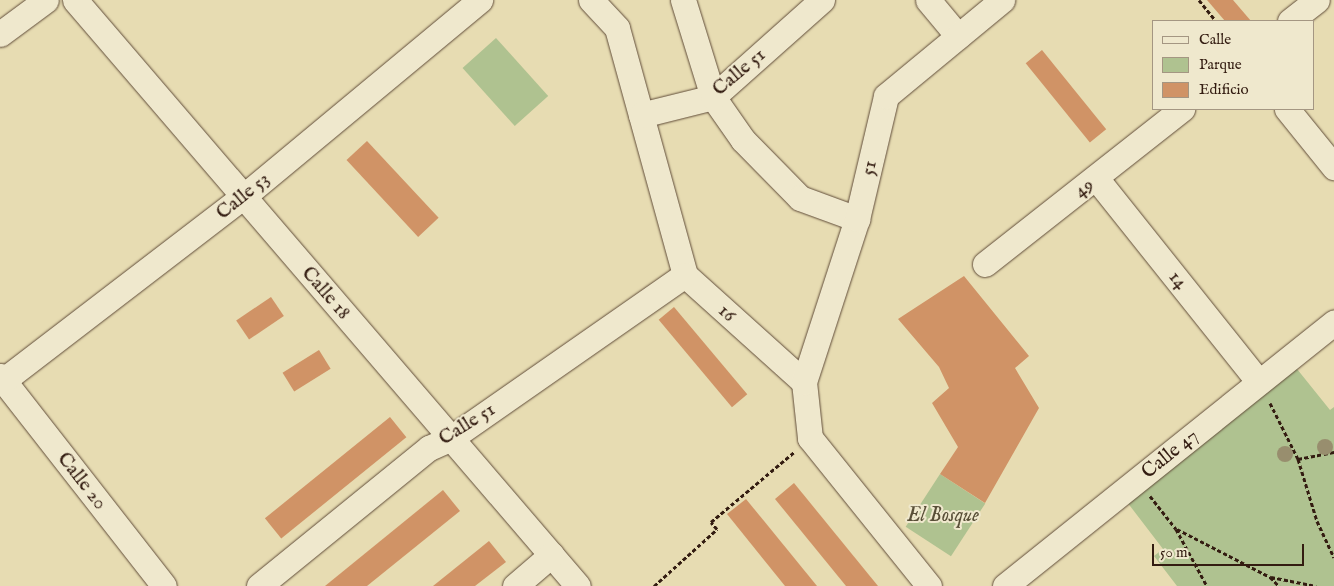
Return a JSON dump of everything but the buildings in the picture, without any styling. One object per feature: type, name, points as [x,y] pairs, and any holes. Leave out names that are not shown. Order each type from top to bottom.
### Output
[{"type":"street","points":[[0,34],[46,0]]},
{"type":"street","name":"Calle 18","points":[[75,0],[578,586]]},
{"type":"street","name":"Calle 53","points":[[1,380],[244,196],[480,0]]},
{"type":"street","points":[[591,0],[617,28],[685,275]]},
{"type":"street","points":[[683,0],[713,97],[743,140],[800,198],[857,219]]},
{"type":"street","name":"Calle 51","points":[[641,115],[713,97],[822,0]]},
{"type":"street","points":[[928,0],[958,36]]},
{"type":"street","name":"51","points":[[804,382],[857,219],[886,96],[1002,0]]},
{"type":"street","points":[[1291,20],[1317,0]]},
{"type":"street","name":"49","points":[[985,264],[1181,110]]},
{"type":"street","points":[[1288,110],[1334,167]]},
{"type":"street","name":"14","points":[[1096,178],[1260,382]]},
{"type":"street","name":"Calle 51","points":[[259,586],[429,448],[451,438],[685,275]]},
{"type":"street","name":"16","points":[[685,275],[804,382]]},
{"type":"street","name":"Calle 47","points":[[1005,586],[1334,322]]},
{"type":"street","name":"Calle 20","points":[[1,380],[164,586]]},
{"type":"street","points":[[804,382],[810,438],[929,586]]},
{"type":"street","points":[[515,586],[551,555]]},
{"type":"path","points":[[1199,0],[1215,20]]},
{"type":"path","points":[[1260,382],[1298,459],[1318,521],[1334,557]]},
{"type":"path","points":[[654,586],[717,529],[711,522],[810,438]]},
{"type":"path","points":[[1298,459],[1334,452]]},
{"type":"path","points":[[1137,480],[1176,529],[1207,586]]},
{"type":"path","points":[[1176,529],[1270,577],[1316,586]]},
{"type":"path","points":[[1270,577],[1279,586]]},
{"type":"green space","points":[[496,38],[548,96],[515,126],[463,68]]},
{"type":"green space","points":[[1293,364],[1330,410],[1334,407],[1334,586],[1177,586],[1154,556],[1163,549],[1127,502]]},
{"type":"green space","name":"El Bosque","points":[[940,474],[985,503],[951,556],[906,527]]}]
